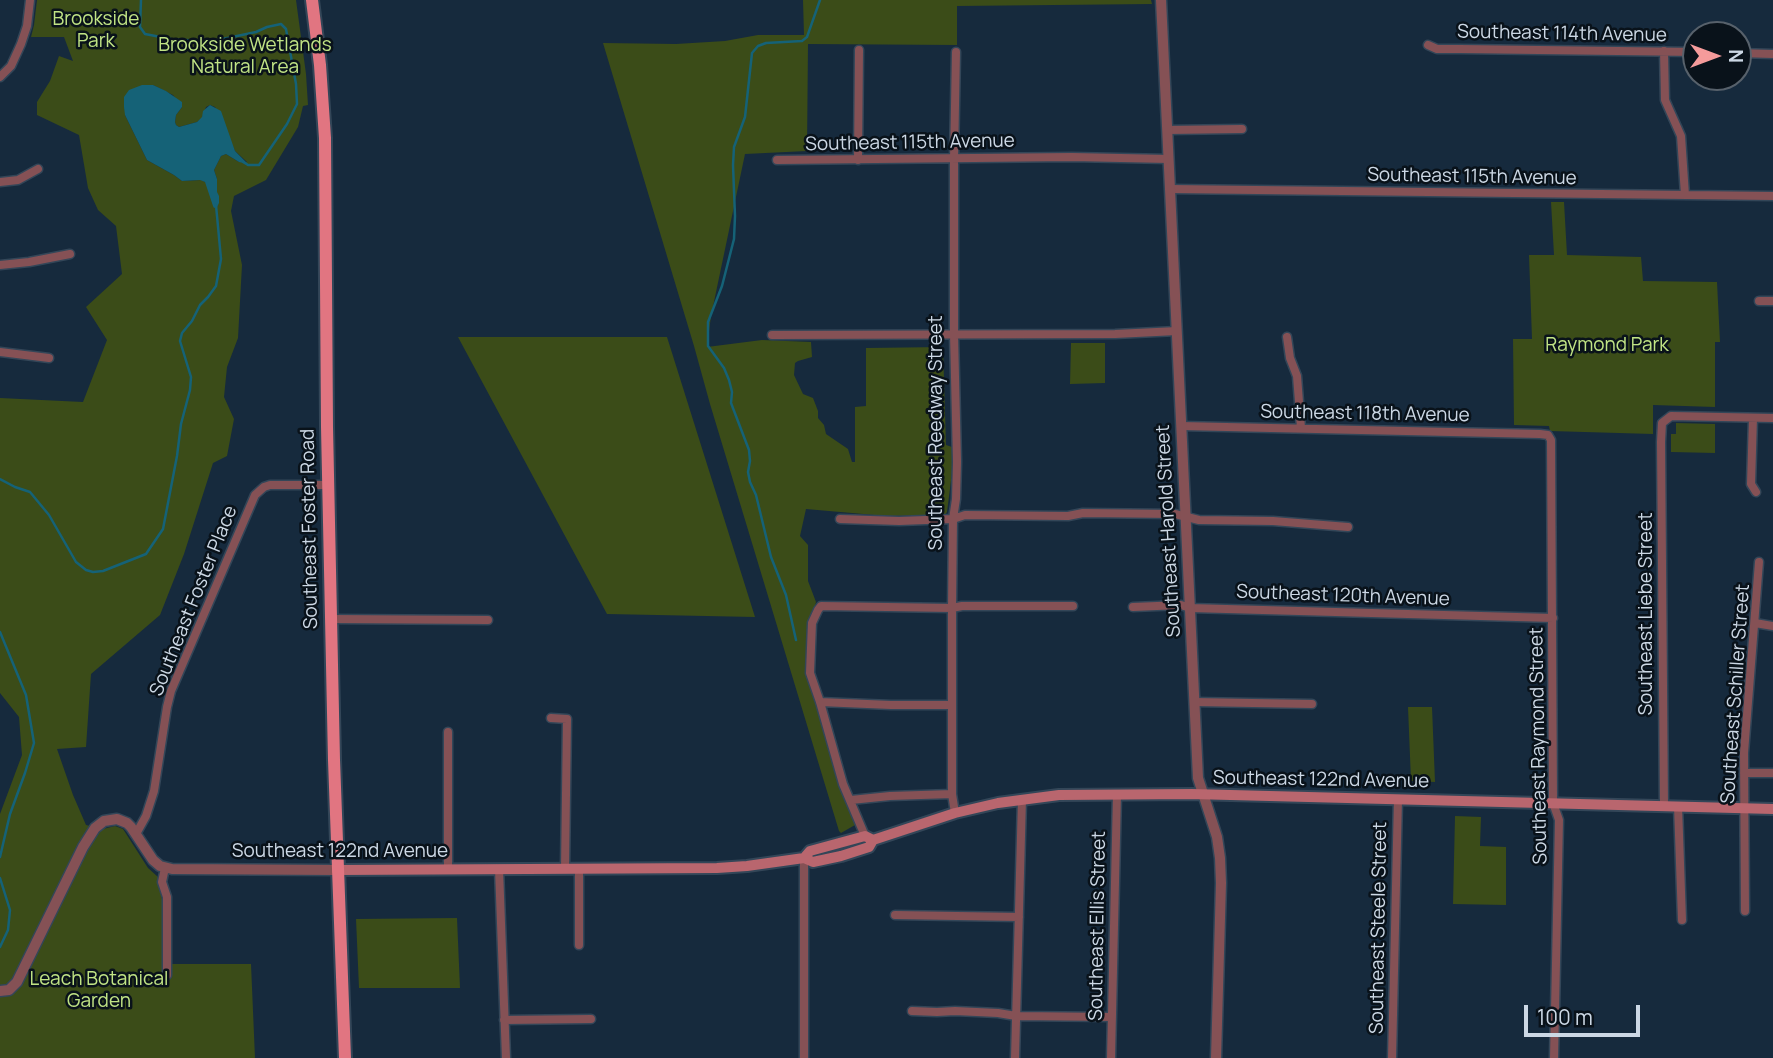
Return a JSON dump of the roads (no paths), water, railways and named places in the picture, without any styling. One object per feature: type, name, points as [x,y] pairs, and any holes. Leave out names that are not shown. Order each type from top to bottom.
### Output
[{"type":"main road","name":"Southeast Foster Road","points":[[312,0],[325,138],[328,485],[337,870],[345,1058]]},
{"type":"main road","name":"Southeast 122nd Avenue","points":[[337,870],[729,867],[804,858],[813,862],[869,847],[869,838],[955,813],[998,803],[1059,795],[1203,794],[1773,809]]},
{"type":"street","points":[[0,76],[10,66],[21,44],[27,26],[30,0]]},
{"type":"street","name":"Southeast Harold Street","points":[[1161,0],[1198,778],[1217,837],[1220,858],[1216,1058]]},
{"type":"street","name":"Southeast 114th Avenue","points":[[1428,45],[1460,49],[1682,52]]},
{"type":"street","points":[[858,160],[859,50]]},
{"type":"street","points":[[1664,51],[1665,100],[1681,136],[1685,195]]},
{"type":"street","name":"Southeast Reedway Street","points":[[955,813],[952,794],[952,608],[957,462],[954,334],[956,52]]},
{"type":"street","points":[[1752,53],[1773,54]]},
{"type":"street","points":[[1167,130],[1242,129]]},
{"type":"street","name":"Southeast 115th Avenue","points":[[777,160],[1072,157],[1169,159]]},
{"type":"street","points":[[0,182],[18,180],[38,169]]},
{"type":"street","name":"Southeast 115th Avenue","points":[[1170,189],[1773,197]]},
{"type":"street","points":[[0,265],[70,254]]},
{"type":"street","points":[[1759,301],[1773,301]]},
{"type":"street","points":[[772,335],[1115,334],[1177,331]]},
{"type":"street","points":[[1287,337],[1299,386],[1301,428]]},
{"type":"street","points":[[0,352],[49,358]]},
{"type":"street","name":"Southeast Liebe Street","points":[[1664,806],[1662,426],[1671,416],[1753,418]]},
{"type":"street","points":[[1756,492],[1751,484],[1753,418],[1773,418]]},
{"type":"street","name":"Southeast 118th Avenue","points":[[1181,426],[1548,435]]},
{"type":"street","name":"Southeast Raymond Street","points":[[1548,435],[1551,440],[1553,803],[1559,820],[1554,1058]]},
{"type":"street","name":"Southeast Foster Place","points":[[136,834],[146,816],[154,791],[171,691],[255,495],[270,485],[328,485]]},
{"type":"street","points":[[839,519],[899,521],[953,519],[965,515],[1175,514],[1199,520],[1273,521],[1348,527]]},
{"type":"street","name":"Southeast Schiller Street","points":[[1745,912],[1744,773],[1759,562]]},
{"type":"street","points":[[869,838],[843,784],[810,673],[812,623],[821,606],[1073,606]]},
{"type":"street","name":"Southeast 120th Avenue","points":[[1132,607],[1181,606],[1553,618]]},
{"type":"street","points":[[331,619],[488,620]]},
{"type":"street","points":[[1755,623],[1773,626]]},
{"type":"street","points":[[820,702],[952,705]]},
{"type":"street","points":[[1194,702],[1312,704]]},
{"type":"street","points":[[551,719],[566,719],[565,869]]},
{"type":"street","points":[[448,732],[448,870]]},
{"type":"street","points":[[1744,773],[1773,773]]},
{"type":"street","points":[[851,800],[952,794]]},
{"type":"street","name":"Southeast Ellis Street","points":[[1111,1058],[1117,794]]},
{"type":"street","points":[[1015,1058],[1022,799]]},
{"type":"street","name":"Southeast Steele Street","points":[[1392,1058],[1398,799]]},
{"type":"street","points":[[1678,806],[1682,920]]},
{"type":"street","points":[[2,991],[12,988],[17,982],[83,847],[95,828],[104,821],[117,819],[127,823],[153,860],[165,868],[162,882],[167,897],[167,975]]},
{"type":"street","points":[[804,858],[804,1058]]},
{"type":"street","name":"Southeast 122nd Avenue","points":[[165,868],[337,870]]},
{"type":"street","points":[[499,869],[506,1058]]},
{"type":"street","points":[[579,869],[579,945]]},
{"type":"street","points":[[895,915],[1019,917]]},
{"type":"street","points":[[912,1011],[1112,1017]]},
{"type":"street","points":[[504,1020],[591,1019]]},
{"type":"water","points":[[142,85],[153,85],[182,102],[175,122],[179,127],[197,122],[210,105],[221,111],[235,151],[248,164],[226,154],[221,156],[214,170],[219,196],[217,207],[213,206],[205,182],[182,181],[147,160],[125,115],[124,107],[124,97],[129,90]]},
{"type":"waterway","points":[[141,0],[140,27],[145,34],[200,41],[218,40],[281,24],[286,29],[297,104],[259,165],[243,162]]},
{"type":"waterway","points":[[796,640],[786,595],[771,557],[756,495],[750,482],[749,450],[731,403],[729,380],[708,346],[708,322],[722,286],[734,239],[734,147],[745,117],[752,53],[758,46],[766,43],[802,41],[807,37],[820,0]]},
{"type":"waterway","points":[[0,479],[30,492],[49,515],[76,562],[86,570],[103,571],[146,554],[163,529],[181,424],[190,390],[191,377],[180,341],[182,333],[216,286],[221,259],[216,205]]},
{"type":"waterway","points":[[0,632],[26,695],[34,743],[10,814],[0,857]]},
{"type":"waterway","points":[[0,878],[10,910],[8,930],[0,947]]},
{"type":"park label","name":"Brookside Park","points":[[96,31]]},
{"type":"park label","name":"Brookside Wetlands Natural Area","points":[[245,57]]},
{"type":"park label","name":"Raymond Park","points":[[1607,346]]},
{"type":"park label","name":"Leach Botanical Garden","points":[[99,991]]}]
